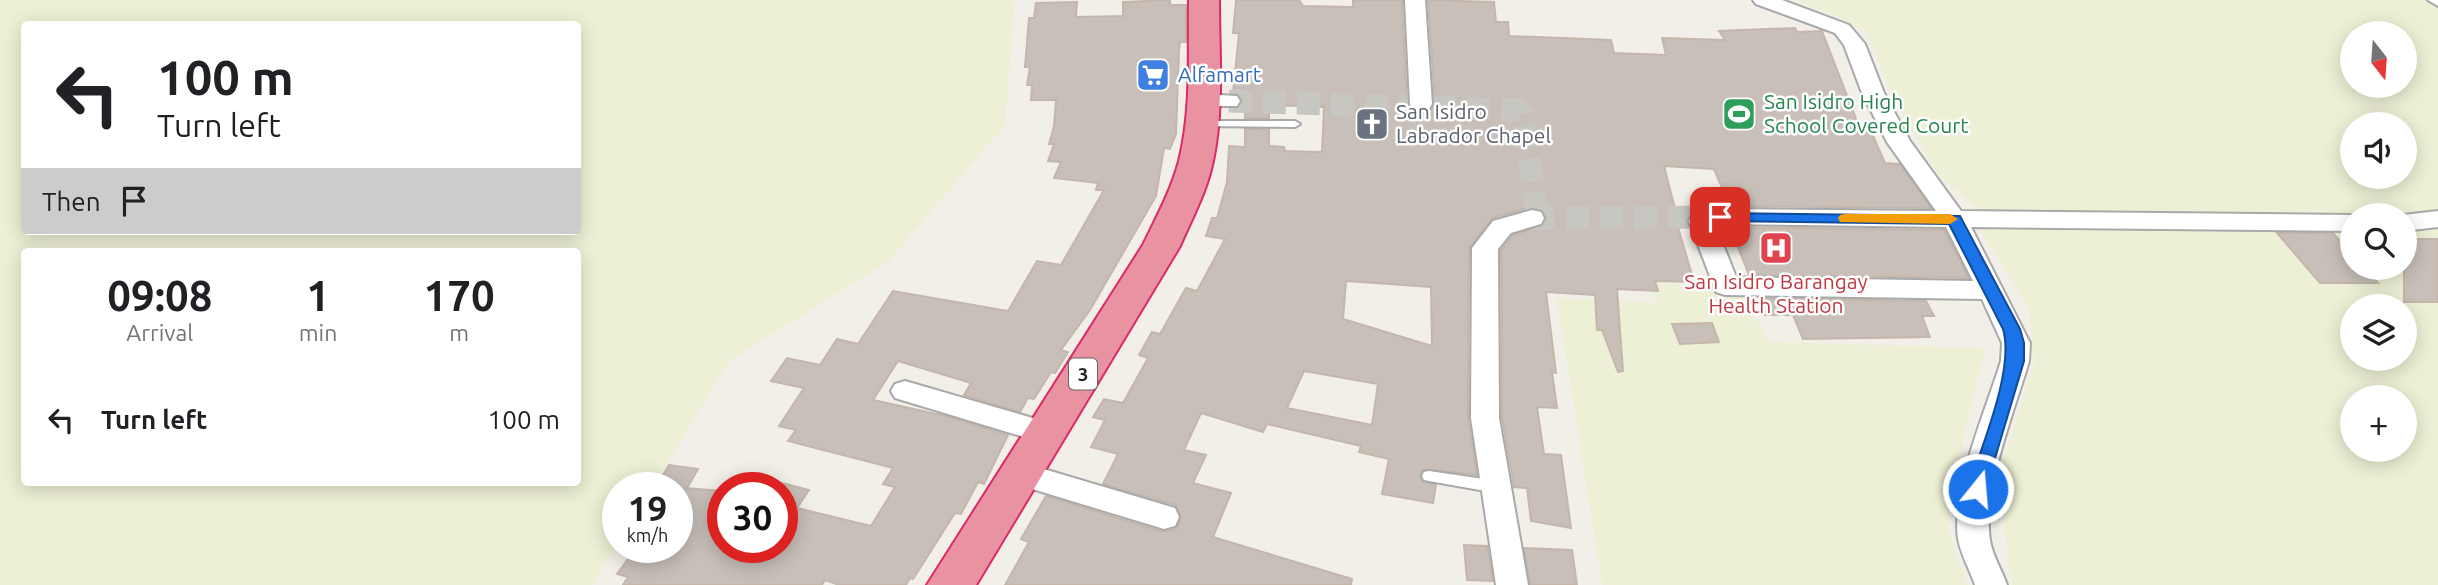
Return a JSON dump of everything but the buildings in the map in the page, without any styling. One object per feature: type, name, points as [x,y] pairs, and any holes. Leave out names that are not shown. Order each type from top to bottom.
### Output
[{"type":"highway","name":"3","points":[[951,585],[1161,246],[1190,178],[1211,109],[1204,0]]},
{"type":"street","points":[[1415,0],[1421,104]]},
{"type":"street","points":[[1763,0],[1842,29],[1851,38],[1873,93],[1899,142],[1954,219],[2011,329],[2016,343],[2015,361],[1978,489],[1973,538],[1991,585]]},
{"type":"street","points":[[1512,585],[1485,418],[1485,248],[1502,227],[1532,218]]},
{"type":"street","points":[[1991,290],[1725,286],[1710,219],[2340,223]]},
{"type":"street","points":[[2417,221],[2438,219]]},
{"type":"street","points":[[905,391],[1047,433]]},
{"type":"street","points":[[1020,474],[1164,517]]},
{"type":"lane","points":[[2433,0],[2438,4]]},
{"type":"lane","points":[[1211,109],[1295,124]]},
{"type":"lane","points":[[1429,477],[1497,488]]},
{"type":"green space","points":[[0,0],[1015,0],[1005,125],[889,261],[729,361],[662,472],[602,472],[602,563],[606,563],[593,585],[0,585]]},
{"type":"green space","points":[[1796,0],[2438,0],[2438,585],[2013,585],[1999,475],[2034,362],[2029,307],[1979,229],[1978,208],[1940,177],[1899,109],[1866,33],[1841,18]]},
{"type":"green space","points":[[1652,283],[1738,286],[1769,342],[1985,348],[1966,426],[1947,528],[1968,585],[1602,585],[1557,298],[1658,303]]},
{"type":"tunnel","points":[[1229,101],[1518,110],[1522,114],[1538,217]]},
{"type":"tunnel","points":[[1532,218],[1719,217]]},
{"type":"slow traffic","points":[[1845,218],[1950,219]]},
{"type":"place","name":"Alfamart","points":[[1153,75]]},
{"type":"place","name":"San Isidro High School Covered Court","points":[[1739,114]]},
{"type":"place","name":"San Isidro Labrador Chapel","points":[[1372,124]]},
{"type":"place","name":"San Isidro Barangay Health Station","points":[[1776,248]]},
{"type":"route","points":[[1720,217],[1954,219],[2016,343],[2010,383],[1978,489]]}]
